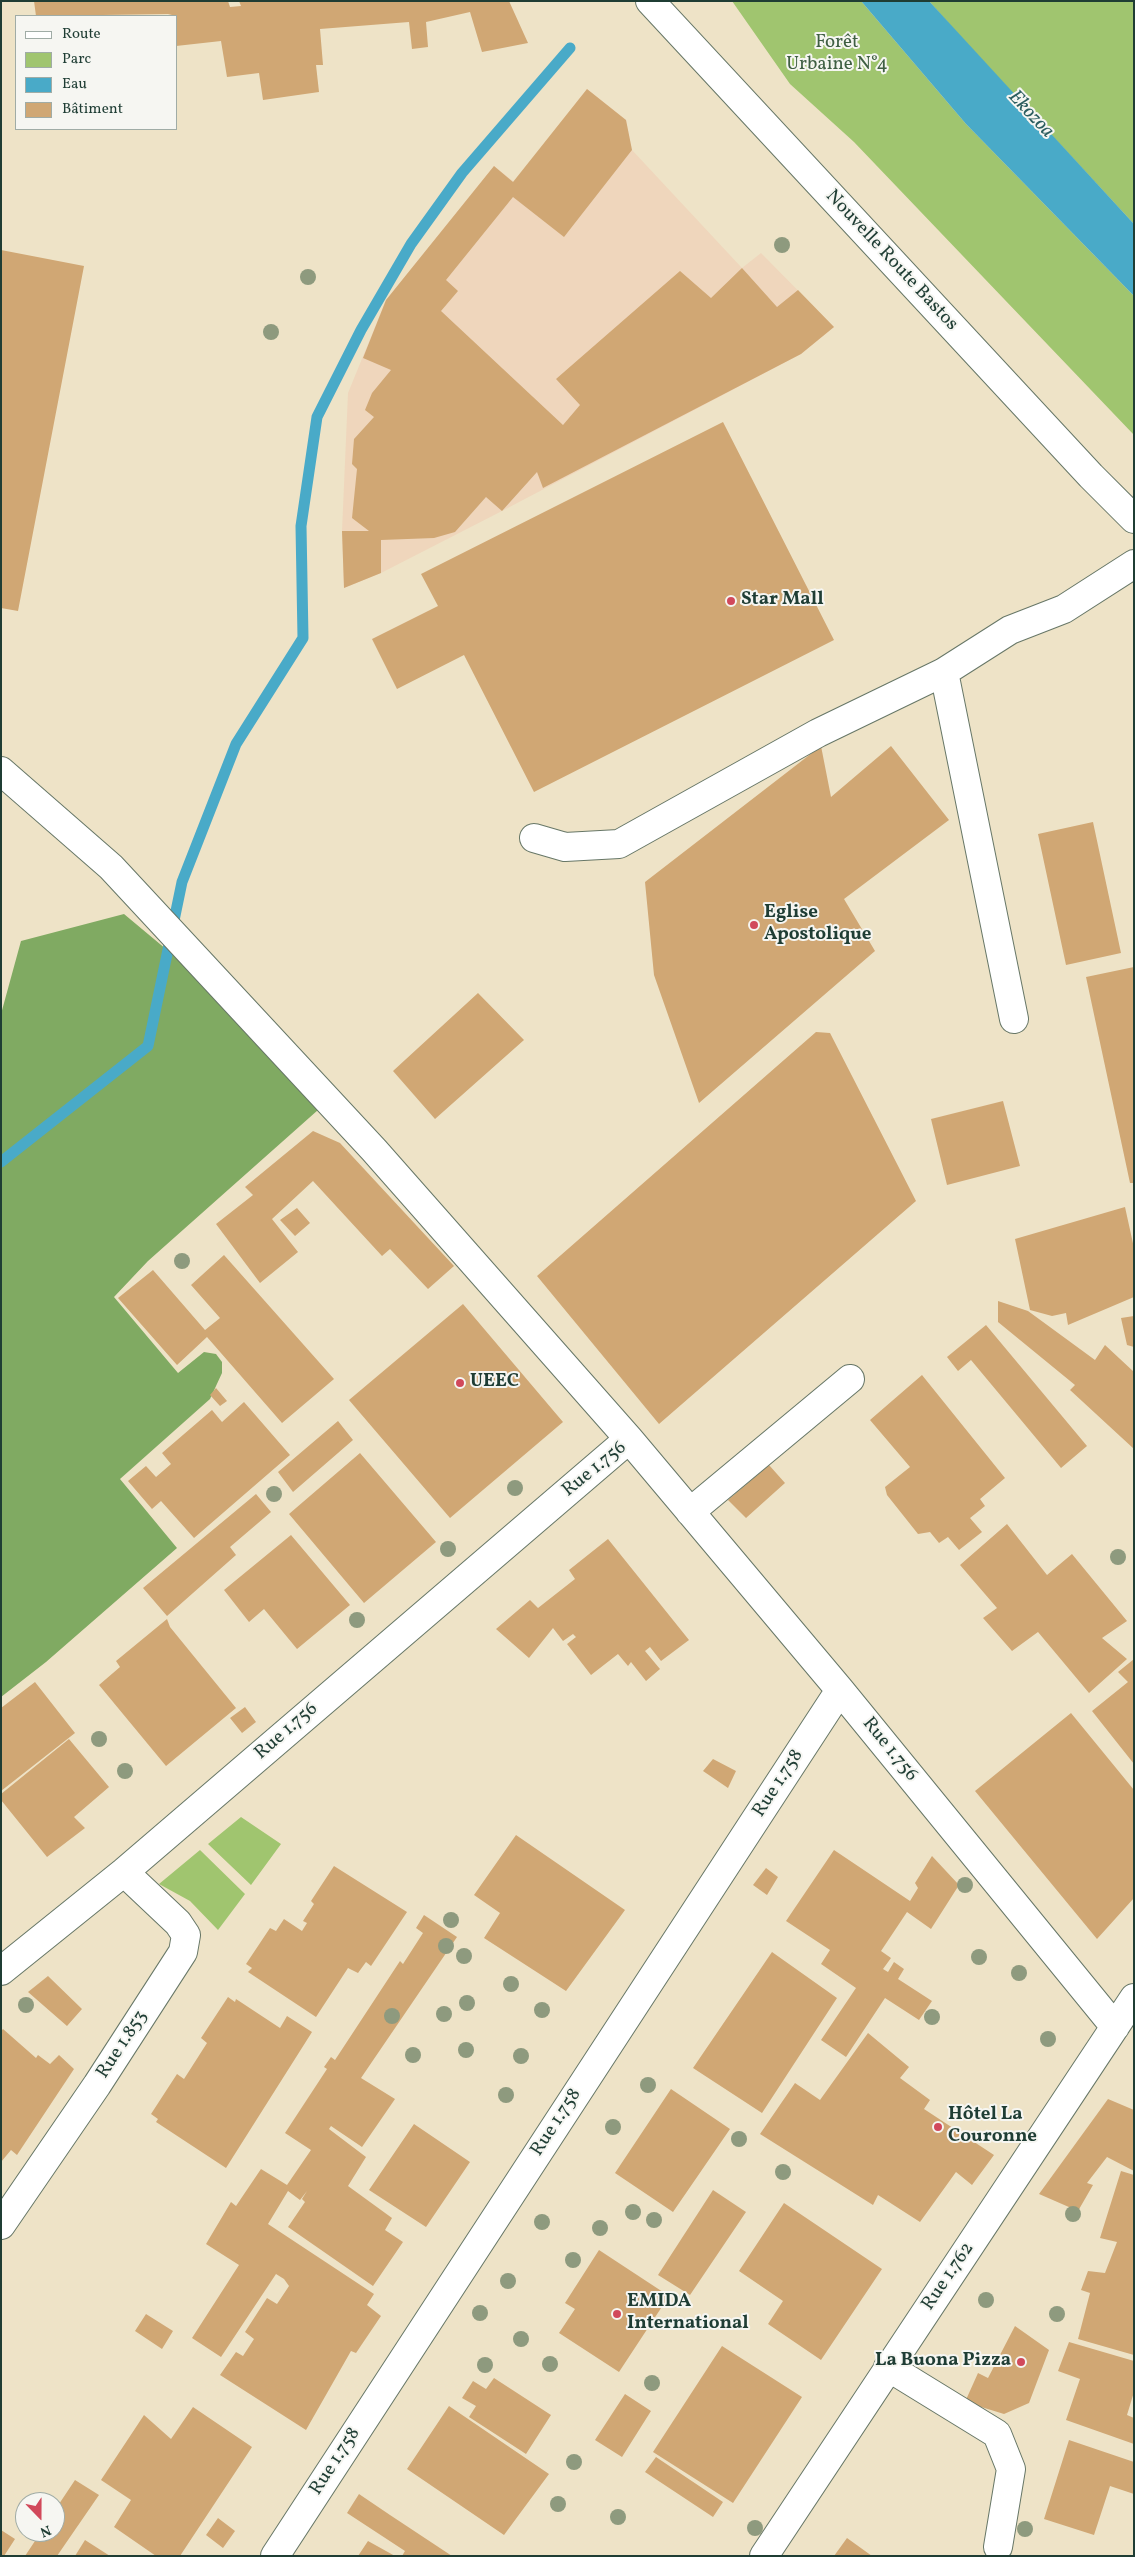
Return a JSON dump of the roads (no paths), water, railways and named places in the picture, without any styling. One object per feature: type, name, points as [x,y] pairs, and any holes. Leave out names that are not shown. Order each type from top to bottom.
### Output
[{"type":"street","name":"Nouvelle Route Bastos","points":[[650,1],[1091,476],[1134,519]]},
{"type":"street","points":[[534,838],[565,847],[619,844],[818,733],[944,672],[1010,630],[1064,609],[1134,564]]},
{"type":"street","points":[[944,672],[1014,1019]]},
{"type":"street","points":[[1,771],[111,867],[374,1150],[629,1439]]},
{"type":"street","points":[[690,1512],[850,1379]]},
{"type":"street","name":"Rue 1.756","points":[[1,1971],[124,1872],[629,1439],[840,1690],[1115,2028]]},
{"type":"street","name":"Rue 1.758","points":[[275,2556],[840,1690]]},
{"type":"street","name":"Rue 1.853","points":[[1,2225],[97,2085],[183,1952],[186,1935],[178,1923],[124,1872]]},
{"type":"street","name":"Rue 1.762","points":[[764,2556],[1134,1998]]},
{"type":"street","points":[[888,2367],[997,2434],[1011,2469],[998,2547]]},
{"type":"water","name":"Ekozoa","points":[[861,1],[929,1],[1134,224],[1134,296],[966,124]]},
{"type":"waterway","points":[[1,1162],[148,1046],[182,882],[236,744],[303,638],[301,526],[317,417],[361,330],[411,244],[462,173],[570,48]]},
{"type":"place","name":"Star Mall","points":[[731,601]]},
{"type":"place","name":"Eglise Apostolique","points":[[754,925]]},
{"type":"place","name":"UEEC","points":[[460,1383]]},
{"type":"place","name":"Hôtel La Couronne","points":[[938,2127]]},
{"type":"place","name":"EMIDA International","points":[[617,2314]]},
{"type":"place","name":"La Buona Pizza","points":[[1021,2362]]},
{"type":"park label","name":"Forêt Urbaine N°4","points":[[837,55]]}]
